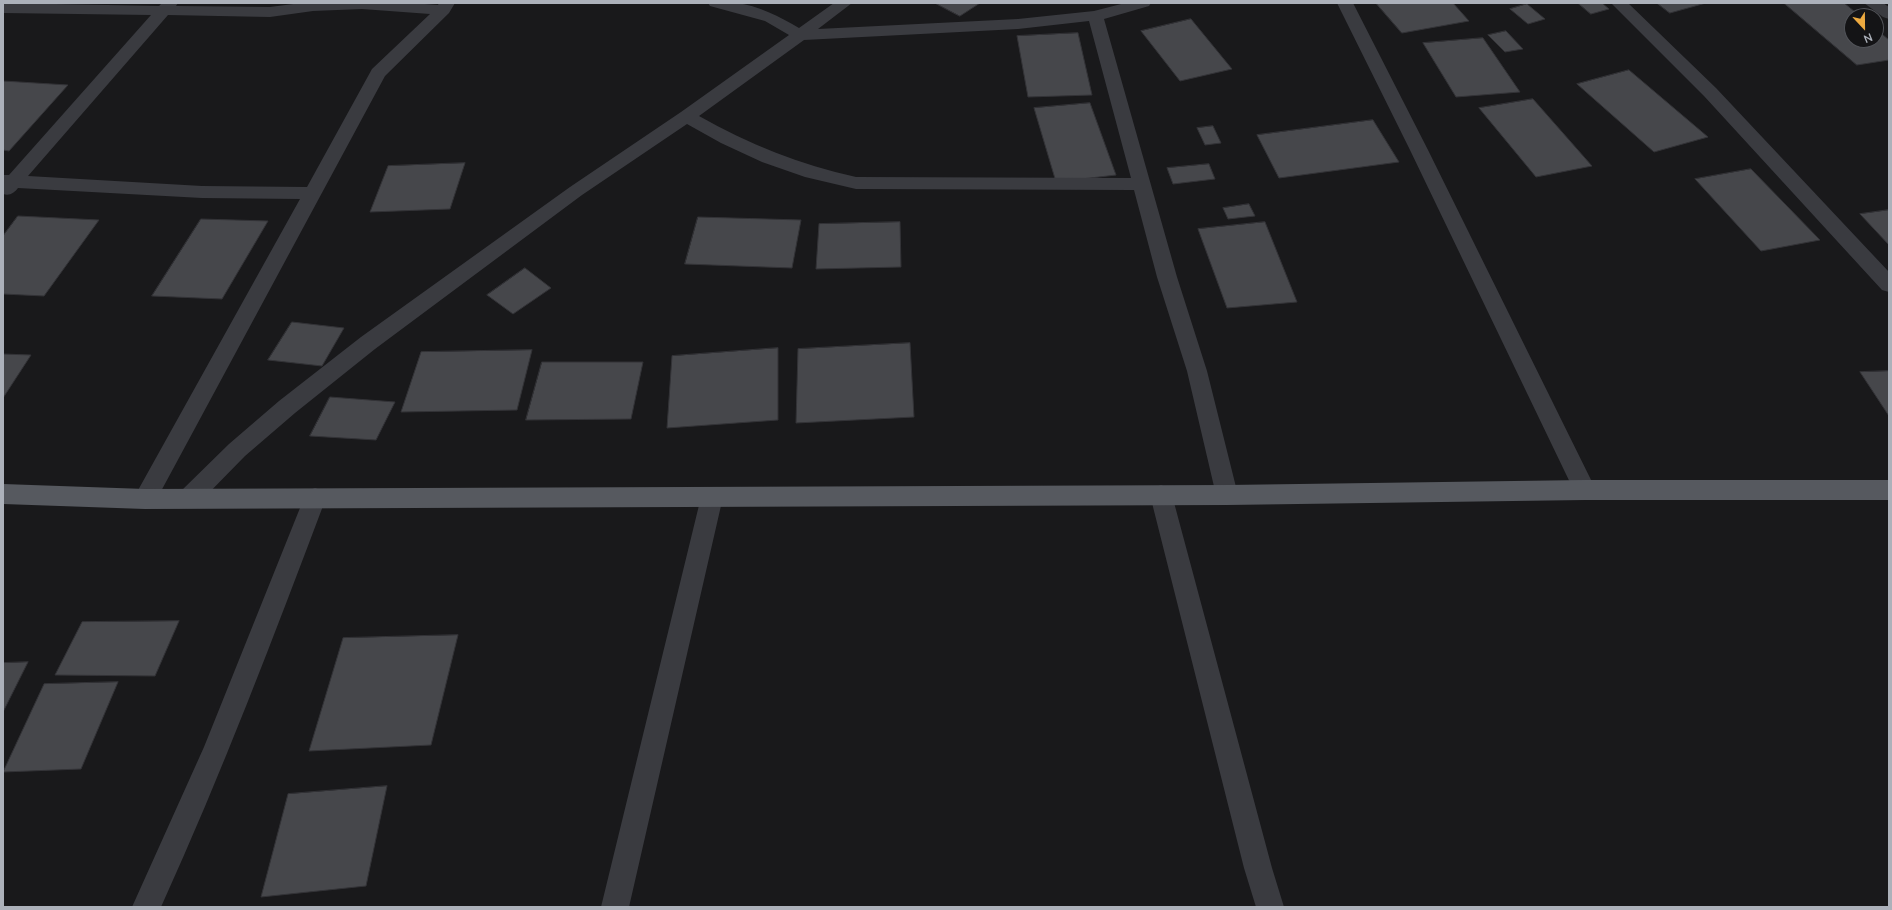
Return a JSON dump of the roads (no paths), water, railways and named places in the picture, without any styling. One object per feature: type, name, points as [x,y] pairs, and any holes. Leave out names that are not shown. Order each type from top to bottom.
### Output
[{"type":"main road","points":[[3,494],[145,498],[315,498],[1161,496],[1585,490],[1889,490]]},
{"type":"street","points":[[716,3],[743,9],[771,18],[800,35],[1018,24],[1094,16],[1143,3]]},
{"type":"street","points":[[189,498],[237,450],[287,407],[368,343],[576,191],[687,116],[844,3]]},
{"type":"street","points":[[1345,3],[1419,150],[1585,490]]},
{"type":"street","points":[[1619,3],[1710,92],[1889,285]]},
{"type":"street","points":[[1872,3],[1889,14]]},
{"type":"street","points":[[3,8],[168,7],[270,12],[313,6],[362,4],[445,7]]},
{"type":"street","points":[[6,186],[168,7]]},
{"type":"street","points":[[145,498],[311,193],[378,74],[445,7]]},
{"type":"street","points":[[1094,16],[1167,277],[1197,371],[1227,495]]},
{"type":"street","points":[[687,116],[752,152],[795,168],[856,183],[1142,184]]},
{"type":"street","points":[[6,186],[202,192],[311,193]]},
{"type":"street","points":[[1161,496],[1258,868],[1270,907]]},
{"type":"street","points":[[615,907],[712,497]]},
{"type":"street","points":[[146,907],[177,842],[252,661],[315,498]]}]
